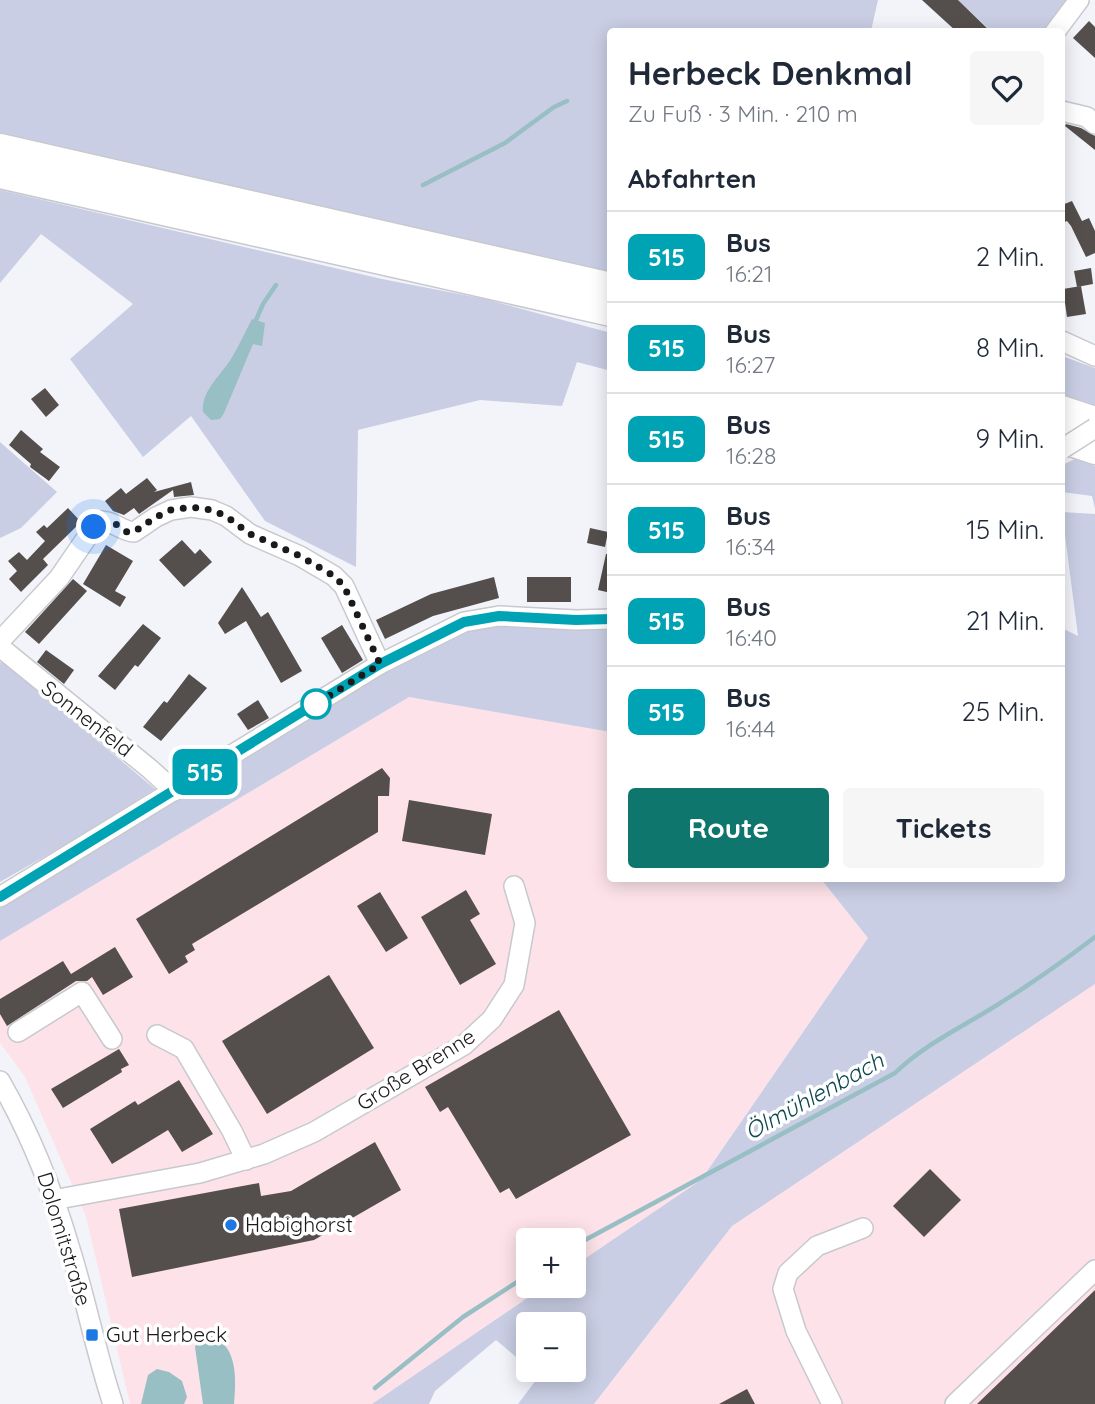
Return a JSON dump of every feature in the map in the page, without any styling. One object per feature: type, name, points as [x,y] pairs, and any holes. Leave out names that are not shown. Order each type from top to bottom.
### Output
[{"type":"highway","points":[[0,148],[607,286]]},
{"type":"highway","points":[[0,174],[607,311]]},
{"type":"highway","points":[[1065,411],[1095,421]]},
{"type":"highway","points":[[1065,440],[1095,450]]},
{"type":"street","points":[[1058,28],[1079,0]]},
{"type":"street","points":[[1065,112],[1087,117],[1095,124]]},
{"type":"street","points":[[1065,342],[1095,356]]},
{"type":"street","points":[[1065,447],[1095,428]]},
{"type":"street","points":[[0,641],[59,578],[94,527],[102,521],[113,522],[127,532],[134,532],[171,510],[191,507],[212,510],[226,516],[250,534],[324,569],[344,586],[380,664]]},
{"type":"street","points":[[0,897],[380,664],[464,622],[499,616],[607,619]]},
{"type":"street","name":"Sonnenfeld","points":[[0,647],[174,791]]},
{"type":"street","name":"Große Brenne","points":[[53,1200],[200,1173],[283,1147],[314,1132],[464,1045],[492,1019],[514,985],[525,923],[514,886]]},
{"type":"street","points":[[18,1032],[82,992],[112,1039]]},
{"type":"street","points":[[157,1035],[184,1049],[246,1160]]},
{"type":"street","name":"Dolomitstraße","points":[[0,1081],[26,1130],[70,1247],[100,1368],[113,1404]]},
{"type":"street","points":[[832,1404],[796,1331],[783,1289],[788,1273],[817,1246],[863,1228]]},
{"type":"street","points":[[955,1404],[1095,1270]]},
{"type":"shaded area","points":[[0,0],[878,0],[872,28],[607,28],[607,272],[0,138]]},
{"type":"shaded area","points":[[958,0],[1067,0],[1045,28],[988,28]]},
{"type":"shaded area","points":[[0,190],[382,279],[485,299],[607,332],[607,370],[577,362],[562,406],[480,400],[358,430],[356,567],[265,521],[191,416],[143,457],[70,359],[133,304],[41,234],[0,283]]},
{"type":"shaded area","points":[[252,319],[265,323],[262,346],[253,344],[224,413],[220,419],[211,420],[203,412],[205,397],[231,359]]},
{"type":"shaded area","points":[[1065,357],[1095,368],[1095,405],[1065,395]]},
{"type":"shaded area","points":[[0,442],[57,492],[21,528],[0,538]]},
{"type":"shaded area","points":[[1075,459],[1095,466],[1095,509],[1092,496],[1065,492],[1065,464]]},
{"type":"shaded area","points":[[1065,512],[1095,514],[1095,984],[732,1226],[594,1404],[518,1404],[534,1382],[586,1382],[586,1312],[516,1312],[516,1357],[496,1340],[435,1391],[429,1404],[372,1404],[527,1298],[586,1298],[586,1258],[701,1180],[868,938],[823,882],[1065,882],[1065,630],[1078,636],[1065,535]]},
{"type":"shaded area","points":[[607,624],[607,731],[409,697],[0,941],[0,904],[313,714],[315,717],[330,710],[329,705],[394,667],[479,625]]},
{"type":"shaded area","points":[[0,662],[7,665],[155,789],[0,882]]},
{"type":"shaded area","points":[[409,697],[607,730],[607,882],[823,882],[868,938],[701,1180],[586,1258],[586,1228],[516,1228],[516,1298],[527,1298],[372,1404],[130,1404],[86,1217],[25,1077],[0,1043],[0,941]]},
{"type":"shaded area","points":[[1095,984],[1095,1404],[594,1404],[732,1226]]},
{"type":"shaded area","points":[[212,1336],[227,1348],[231,1356],[235,1374],[234,1404],[203,1404],[195,1347],[199,1339]]},
{"type":"shaded area","points":[[157,1369],[169,1372],[182,1381],[187,1397],[184,1404],[141,1404],[148,1375]]},
{"type":"building","points":[[922,0],[958,0],[987,28],[953,28]]},
{"type":"building","points":[[1089,21],[1095,27],[1095,58],[1073,38]]},
{"type":"building","points":[[1066,124],[1095,136],[1095,150],[1065,126]]},
{"type":"building","points":[[1072,201],[1082,221],[1089,218],[1095,231],[1095,253],[1086,257],[1071,226],[1065,222],[1065,204]]},
{"type":"building","points":[[1091,268],[1093,284],[1077,287],[1074,271]]},
{"type":"building","points":[[1081,286],[1086,314],[1067,317],[1065,289]]},
{"type":"building","points":[[45,388],[59,405],[46,417],[31,399]]},
{"type":"building","points":[[21,430],[43,449],[40,452],[60,467],[49,481],[30,467],[31,464],[9,445]]},
{"type":"building","points":[[147,478],[157,490],[154,492],[191,482],[194,495],[174,497],[173,490],[139,514],[134,508],[124,515],[113,511],[105,501],[121,488],[126,494]]},
{"type":"building","points":[[68,508],[81,522],[43,559],[48,565],[21,592],[9,579],[17,571],[8,561],[19,552],[27,560],[45,541],[36,532],[44,525],[47,528]]},
{"type":"building","points":[[590,528],[607,532],[605,547],[587,543]]},
{"type":"building","points":[[182,540],[195,554],[200,549],[212,562],[184,587],[159,560]]},
{"type":"building","points":[[106,545],[133,561],[115,591],[126,597],[120,607],[83,584]]},
{"type":"building","points":[[606,554],[607,554],[607,592],[598,590]]},
{"type":"building","points":[[494,577],[499,598],[433,616],[385,639],[376,620],[431,594]]},
{"type":"building","points":[[527,577],[571,577],[571,602],[527,602]]},
{"type":"building","points":[[73,579],[87,591],[39,644],[25,632]]},
{"type":"building","points":[[242,587],[261,617],[268,612],[302,671],[281,683],[246,621],[225,634],[218,623]]},
{"type":"building","points":[[143,624],[161,638],[115,690],[98,676]]},
{"type":"building","points":[[342,625],[363,660],[342,673],[321,638]]},
{"type":"building","points":[[46,650],[74,670],[64,684],[37,662]]},
{"type":"building","points":[[189,674],[207,688],[161,741],[143,727],[164,701],[167,703]]},
{"type":"building","points":[[258,700],[269,718],[248,730],[237,714]]},
{"type":"building","points":[[382,768],[390,778],[389,796],[378,796],[378,832],[192,944],[195,950],[185,956],[188,962],[169,974],[136,919]]},
{"type":"building","points":[[409,800],[492,814],[485,855],[402,841]]},
{"type":"building","points":[[466,890],[480,914],[470,920],[496,964],[460,985],[421,917]]},
{"type":"building","points":[[380,892],[408,938],[386,952],[357,906]]},
{"type":"building","points":[[115,947],[133,977],[103,995],[92,977],[87,981],[76,981],[7,1026],[0,1014],[0,999],[63,961],[71,974]]},
{"type":"building","points":[[329,975],[374,1048],[267,1114],[222,1041]]},
{"type":"building","points":[[559,1010],[631,1135],[516,1199],[509,1188],[500,1193],[448,1107],[440,1112],[425,1087]]},
{"type":"building","points":[[119,1049],[129,1065],[63,1108],[51,1089]]},
{"type":"building","points":[[179,1080],[213,1134],[182,1152],[168,1130],[112,1164],[90,1129],[135,1101],[138,1105]]},
{"type":"building","name":"Habighorst","points":[[375,1142],[401,1190],[314,1240],[132,1277],[119,1209],[259,1183],[261,1196],[291,1191]]},
{"type":"building","points":[[930,1169],[961,1200],[924,1237],[893,1206]]},
{"type":"building","points":[[1095,1290],[1095,1404],[977,1404]]},
{"type":"building","points":[[747,1389],[755,1404],[719,1404]]},
{"type":"waterway","points":[[423,185],[505,143],[554,107],[567,101]]},
{"type":"waterway","points":[[256,320],[276,285]]},
{"type":"waterway","name":"Ölmühlenbach","points":[[586,1240],[895,1073],[928,1046],[1016,993],[1095,937]]},
{"type":"waterway","name":"Ölmühlenbach","points":[[375,1388],[463,1317],[516,1283]]},
{"type":"bus line","name":"515","points":[[0,897],[380,664],[464,622],[499,616],[607,619]]},
{"type":"place","name":"Habighorst","points":[[231,1225]]},
{"type":"place","name":"Gut Herbeck","points":[[92,1335]]},
{"type":"route","points":[[94,527],[102,521],[113,522],[127,532],[134,532],[171,510],[191,507],[212,510],[226,516],[250,534],[300,556],[334,576],[344,586],[380,664],[316,704]]}]
